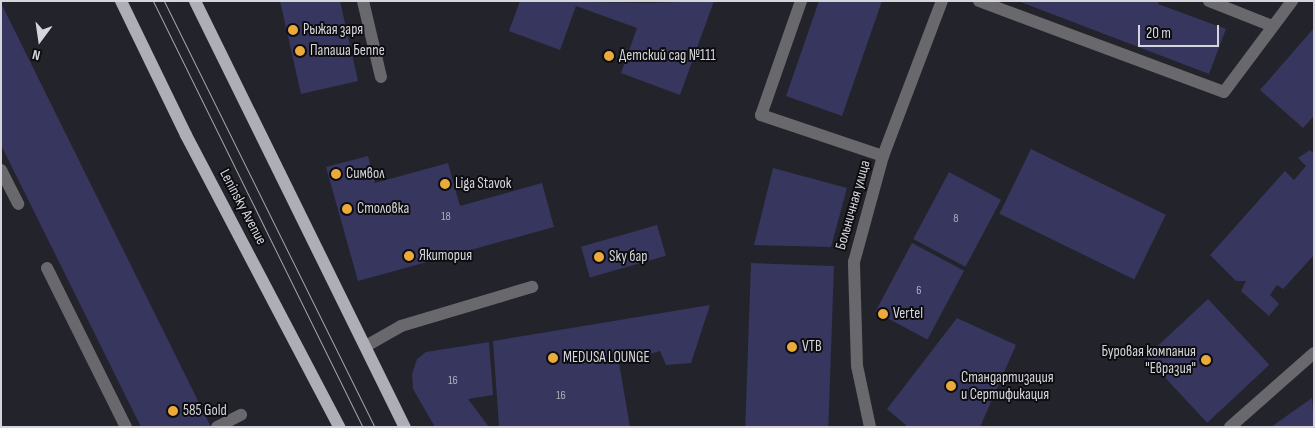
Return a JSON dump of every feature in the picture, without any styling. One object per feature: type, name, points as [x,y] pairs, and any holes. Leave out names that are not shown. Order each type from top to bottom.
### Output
[{"type":"main road","name":"Leninsky Avenue","points":[[121,1],[186,135],[339,427]]},
{"type":"main road","points":[[195,1],[405,427]]},
{"type":"street","points":[[363,1],[380,77]]},
{"type":"street","points":[[801,1],[762,115],[883,156]]},
{"type":"street","name":"Больничная улица","points":[[870,427],[857,366],[854,262],[883,156],[942,1]]},
{"type":"street","points":[[979,1],[1224,92],[1292,1]]},
{"type":"street","points":[[1209,1],[1272,26]]},
{"type":"street","points":[[1,170],[18,204]]},
{"type":"street","points":[[47,268],[126,427]]},
{"type":"street","points":[[366,346],[401,326],[532,287]]},
{"type":"street","points":[[1230,427],[1314,353]]},
{"type":"street","points":[[217,427],[241,415]]},
{"type":"building","points":[[280,1],[340,1],[358,81],[301,94]]},
{"type":"building","points":[[520,1],[651,3],[714,1],[680,95],[621,73],[637,28],[576,6],[560,50],[509,31]]},
{"type":"building","points":[[819,1],[882,1],[842,116],[786,96]]},
{"type":"building","points":[[1018,1],[1159,1],[1158,4],[1226,29],[1209,74]]},
{"type":"building","points":[[1,3],[211,427],[141,427],[1,145]]},
{"type":"building","points":[[1314,28],[1314,116],[1303,128],[1260,90]]},
{"type":"building","points":[[1031,149],[1166,215],[1134,279],[999,214]]},
{"type":"building","points":[[1310,150],[1314,154],[1314,255],[1283,289],[1277,285],[1270,295],[1279,304],[1269,316],[1241,291],[1246,281],[1236,281],[1210,255],[1285,171],[1294,180],[1306,166],[1298,158]]},
{"type":"building","points":[[368,156],[375,183],[448,163],[460,206],[542,183],[554,227],[358,281],[326,167]]},
{"type":"building","points":[[773,168],[847,188],[831,247],[754,245]]},
{"type":"building","points":[[949,172],[1001,200],[965,267],[913,239]]},
{"type":"building","points":[[657,225],[666,256],[590,278],[581,247]]},
{"type":"building","points":[[912,243],[964,271],[927,340],[875,312]]},
{"type":"building","name":"VTB","points":[[751,263],[834,266],[828,427],[745,427]]},
{"type":"building","name":"Буровая компания \"Евразия\"","points":[[1208,299],[1269,365],[1207,423],[1146,357]]},
{"type":"building","points":[[710,305],[691,363],[666,365],[660,351],[619,363],[630,427],[499,427],[493,341]]},
{"type":"building","name":"Стандартизация и Сертификация","points":[[957,318],[1016,345],[980,427],[908,427],[887,409]]},
{"type":"building","points":[[489,342],[493,395],[468,399],[489,427],[435,427],[413,389],[412,374],[417,359],[426,352]]},
{"type":"building","points":[[1312,398],[1314,427],[1271,427]]},
{"type":"tram line","points":[[153,1],[363,427]]},
{"type":"tram line","points":[[164,1],[375,427]]},
{"type":"place","name":"Рыжая заря","points":[[293,30]]},
{"type":"place","name":"Папаша Беппе","points":[[300,51]]},
{"type":"place","name":"Детский сад №111","points":[[609,56]]},
{"type":"place","name":"Символ","points":[[336,174]]},
{"type":"place","name":"Liga Stavok","points":[[445,184]]},
{"type":"place","name":"Столовка","points":[[347,209]]},
{"type":"place","name":"Якитория","points":[[409,256]]},
{"type":"place","name":"Sky бар","points":[[599,257]]},
{"type":"place","name":"Vertel","points":[[883,314]]},
{"type":"place","name":"VTB","points":[[792,347]]},
{"type":"place","name":"MEDUSA LOUNGE","points":[[553,358]]},
{"type":"place","name":"Буровая компания \"Евразия\"","points":[[1206,360]]},
{"type":"place","name":"Стандартизация и Сертификация","points":[[951,386]]},
{"type":"place","name":"585 Gold","points":[[173,411]]}]
